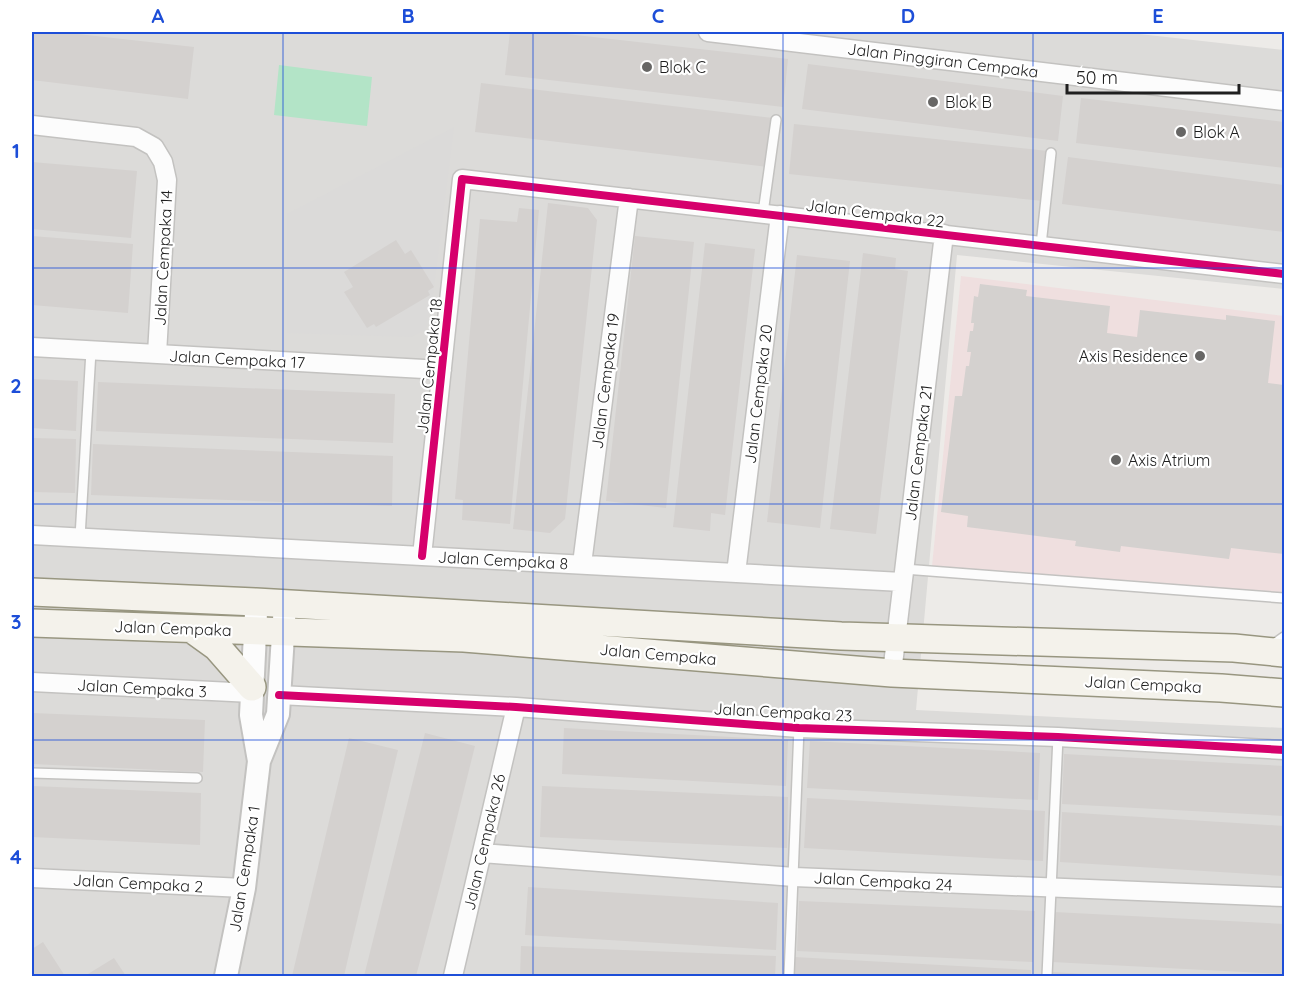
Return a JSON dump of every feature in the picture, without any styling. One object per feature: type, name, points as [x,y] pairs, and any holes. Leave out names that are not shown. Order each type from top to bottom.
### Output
[{"type":"main road","name":"Jalan Cempaka","points":[[32,592],[256,602],[896,638],[1234,648],[1278,647]]},
{"type":"main road","name":"Jalan Cempaka","points":[[32,623],[464,638],[892,673],[1284,693]]},
{"type":"main road","points":[[192,629],[217,647],[252,690]]},
{"type":"street","name":"Jalan Pinggiran Cempaka","points":[[708,32],[1284,101]]},
{"type":"street","name":"Jalan Cempaka 14","points":[[32,125],[136,137],[153,147],[163,162],[167,180],[158,354]]},
{"type":"street","name":"Jalan Cempaka 22","points":[[462,179],[1284,273]]},
{"type":"street","name":"Jalan Cempaka 18","points":[[423,556],[462,179]]},
{"type":"street","name":"Jalan Cempaka 19","points":[[582,564],[629,198]]},
{"type":"street","name":"Jalan Cempaka 20","points":[[736,573],[771,214]]},
{"type":"street","name":"Jalan Cempaka 21","points":[[892,673],[944,234]]},
{"type":"street","name":"Jalan Cempaka 17","points":[[32,348],[442,370]]},
{"type":"street","name":"Jalan Cempaka 8","points":[[32,535],[736,573],[903,575]]},
{"type":"street","name":"Jalan Cempaka 1","points":[[256,602],[251,715],[259,761]]},
{"type":"street","name":"Jalan Cempaka 1","points":[[226,976],[244,888],[259,761],[278,714],[285,604]]},
{"type":"street","name":"Jalan Cempaka 3","points":[[32,682],[252,690]]},
{"type":"street","name":"Jalan Cempaka 23","points":[[279,695],[516,707],[800,728],[1058,736],[1284,750]]},
{"type":"street","name":"Jalan Cempaka 26","points":[[453,976],[516,707]]},
{"type":"street","name":"Jalan Cempaka 24","points":[[482,853],[794,877],[1284,897]]},
{"type":"street","name":"Jalan Cempaka 2","points":[[32,878],[244,888]]},
{"type":"lane","points":[[771,214],[776,120]]},
{"type":"lane","points":[[1041,245],[1051,153]]},
{"type":"lane","points":[[80,537],[91,351]]},
{"type":"lane","points":[[903,575],[1284,598]]},
{"type":"lane","points":[[789,976],[800,728]]},
{"type":"lane","points":[[1047,976],[1058,736]]},
{"type":"lane","points":[[32,773],[197,778]]},
{"type":"shaded area","points":[[32,32],[1121,32],[1284,50],[1284,289],[957,255],[916,710],[1284,728],[1284,976],[32,976]]},
{"type":"shaded area","points":[[454,127],[434,287],[426,330],[411,337],[287,333],[287,214]]},
{"type":"shaded area","points":[[961,276],[1284,316],[1284,594],[932,566]]},
{"type":"green space","points":[[279,65],[372,77],[367,126],[274,115]]},
{"type":"building","points":[[32,32],[60,32],[194,47],[188,99],[32,80]]},
{"type":"building","name":"Blok C","points":[[510,32],[549,32],[788,59],[783,107],[505,75]]},
{"type":"building","name":"Blok B","points":[[808,64],[1063,96],[1058,141],[802,109]]},
{"type":"building","points":[[481,83],[773,118],[768,167],[475,132]]},
{"type":"building","name":"Blok A","points":[[1081,98],[1284,122],[1284,168],[1076,143]]},
{"type":"building","points":[[794,124],[1048,151],[1043,201],[789,174]]},
{"type":"building","points":[[1068,157],[1284,185],[1284,232],[1062,204]]},
{"type":"building","points":[[32,162],[137,171],[131,238],[32,229]]},
{"type":"building","points":[[548,203],[588,208],[597,220],[565,519],[550,533],[513,529]]},
{"type":"building","points":[[519,208],[539,210],[510,524],[462,520],[463,500],[455,499],[480,219],[517,222]]},
{"type":"building","points":[[32,236],[133,244],[128,313],[32,305]]},
{"type":"building","points":[[635,236],[694,242],[666,508],[606,501]]},
{"type":"building","points":[[396,240],[405,254],[411,250],[434,287],[428,291],[430,295],[376,327],[374,324],[367,328],[344,292],[353,287],[344,272]]},
{"type":"building","points":[[705,243],[755,249],[725,515],[711,513],[710,531],[673,527]]},
{"type":"building","points":[[863,253],[896,258],[895,269],[908,271],[876,534],[830,529]]},
{"type":"building","points":[[797,255],[850,261],[820,528],[767,522]]},
{"type":"building","name":"Axis Atrium","points":[[980,284],[1027,290],[1026,296],[1110,306],[1107,333],[1137,337],[1140,310],[1226,320],[1226,315],[1275,321],[1268,383],[1284,385],[1284,554],[1231,548],[1229,559],[1121,546],[1120,552],[1075,546],[1076,541],[967,527],[968,516],[941,512],[955,396],[962,396],[966,366],[969,366],[971,352],[967,352],[970,331],[973,331],[974,323],[971,323],[974,296],[978,297]]},
{"type":"building","points":[[32,379],[78,381],[76,431],[32,428]]},
{"type":"building","points":[[98,382],[395,394],[393,443],[96,431]]},
{"type":"building","points":[[32,438],[76,439],[75,493],[32,492]]},
{"type":"building","points":[[93,444],[393,456],[392,506],[91,495]]},
{"type":"building","points":[[32,713],[205,720],[203,772],[32,764]]},
{"type":"building","points":[[564,728],[788,740],[786,786],[562,774]]},
{"type":"building","points":[[425,733],[475,746],[441,882],[416,976],[364,976]]},
{"type":"building","points":[[349,738],[398,750],[344,976],[292,976]]},
{"type":"building","points":[[810,741],[1040,753],[1038,800],[807,788]]},
{"type":"building","points":[[1064,754],[1284,766],[1284,816],[1062,804]]},
{"type":"building","points":[[32,786],[201,793],[200,845],[32,837]]},
{"type":"building","points":[[542,786],[788,797],[787,848],[540,837]]},
{"type":"building","points":[[807,798],[1045,811],[1043,861],[804,848]]},
{"type":"building","points":[[1062,812],[1284,826],[1284,876],[1060,862]]},
{"type":"building","points":[[528,887],[778,903],[776,950],[525,935]]},
{"type":"building","points":[[799,901],[1035,911],[1033,962],[797,951]]},
{"type":"building","points":[[1054,912],[1284,924],[1284,974],[1052,962]]},
{"type":"building","points":[[43,942],[65,976],[32,976],[32,949]]},
{"type":"building","points":[[521,946],[776,956],[775,976],[520,976]]},
{"type":"building","points":[[794,957],[1031,970],[1031,976],[794,976]]},
{"type":"building","points":[[114,958],[126,976],[84,976],[88,974]]},
{"type":"building","points":[[1052,972],[1101,975],[1101,976],[1052,976]]},
{"type":"cycle path","points":[[422,556],[462,179],[1284,274]]},
{"type":"cycle path","points":[[279,695],[516,707],[799,728],[1058,737],[1284,750]]},
{"type":"place","name":"Blok C","points":[[647,67]]},
{"type":"place","name":"Blok B","points":[[933,102]]},
{"type":"place","name":"Blok A","points":[[1181,132]]},
{"type":"place","name":"Axis Residence","points":[[1200,356]]},
{"type":"place","name":"Axis Atrium","points":[[1116,460]]}]
